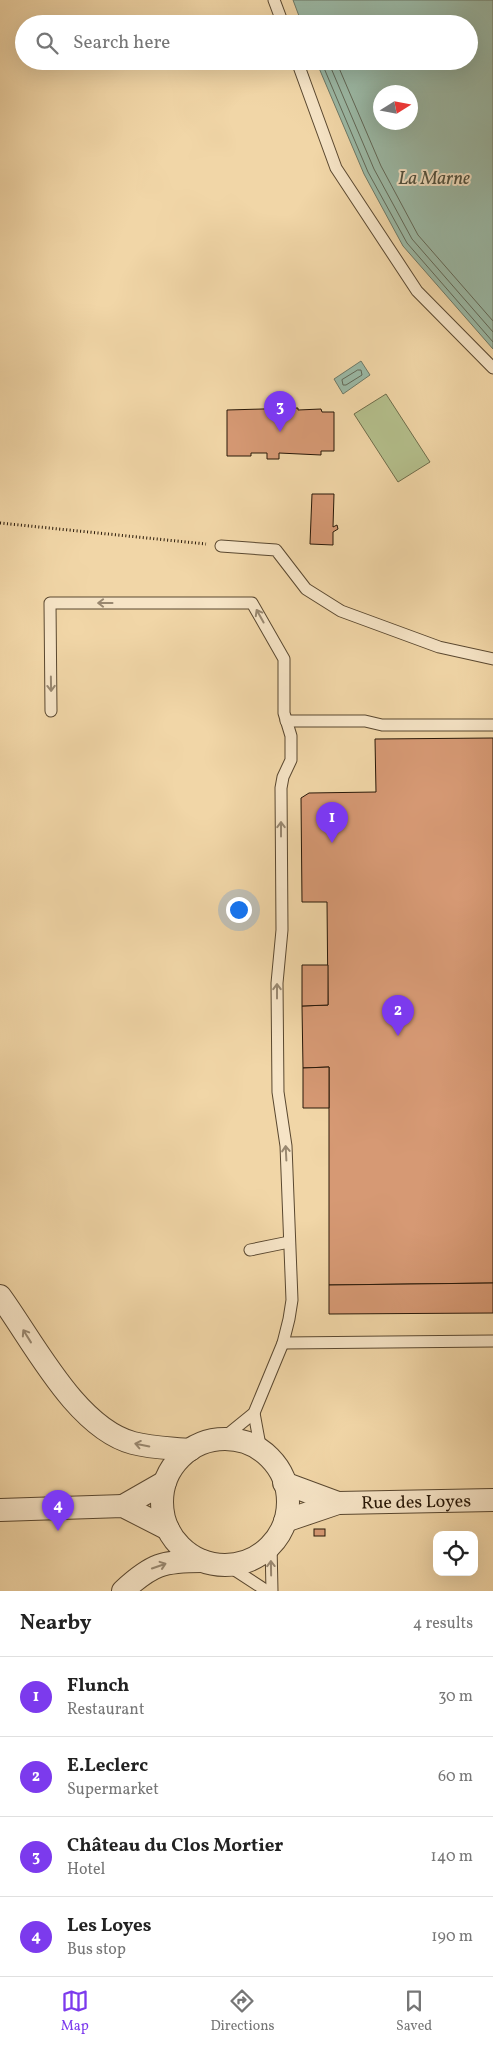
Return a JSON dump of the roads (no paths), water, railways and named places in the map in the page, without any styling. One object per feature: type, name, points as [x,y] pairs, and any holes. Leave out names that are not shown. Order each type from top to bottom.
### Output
[{"type":"street","points":[[0,1296],[64,1390],[86,1414],[110,1432],[131,1443],[190,1450]]},
{"type":"street","points":[[123,1591],[146,1571],[159,1565],[175,1561],[202,1561],[227,1565],[251,1559],[271,1544],[279,1534],[284,1521],[287,1496],[279,1471],[261,1451],[249,1444],[236,1440],[210,1441],[190,1450],[171,1470],[165,1482],[162,1506],[168,1530],[177,1543],[188,1553],[202,1561]]},
{"type":"street","points":[[0,1510],[123,1506],[165,1482]]},
{"type":"street","points":[[284,1483],[338,1503]]},
{"type":"street","name":"Rue des Loyes","points":[[338,1503],[493,1500]]},
{"type":"street","points":[[284,1521],[338,1503]]},
{"type":"street","points":[[123,1506],[168,1530]]},
{"type":"lane","points":[[274,0],[280,15]]},
{"type":"lane","points":[[299,70],[336,168],[417,291],[493,368]]},
{"type":"lane","points":[[221,546],[276,550],[306,589],[341,611],[439,647],[493,659]]},
{"type":"lane","points":[[51,711],[50,603],[252,603],[284,659],[284,712],[291,736],[291,760],[283,777],[281,788],[282,930],[277,983],[278,1092],[286,1146],[292,1300],[290,1319],[283,1343],[254,1413],[222,1440]]},
{"type":"lane","points":[[286,721],[364,721],[382,725],[493,725]]},
{"type":"lane","points":[[250,1250],[289,1242]]},
{"type":"lane","points":[[283,1343],[493,1341]]},
{"type":"lane","points":[[254,1413],[261,1451]]},
{"type":"lane","points":[[271,1544],[272,1591]]},
{"type":"lane","points":[[227,1565],[267,1591]]},
{"type":"water","name":"La Marne","points":[[293,0],[493,0],[493,349],[403,246],[364,174],[320,70],[478,70],[478,15],[299,15]]},
{"type":"water","points":[[361,361],[370,375],[343,394],[334,379]]},
{"type":"place","name":"Château du Clos Mortier","points":[[280,432]]},
{"type":"place","name":"Flunch","points":[[332,843]]},
{"type":"place","name":"E.Leclerc","points":[[398,1036]]},
{"type":"place","name":"Les Loyes","points":[[58,1531]]}]
